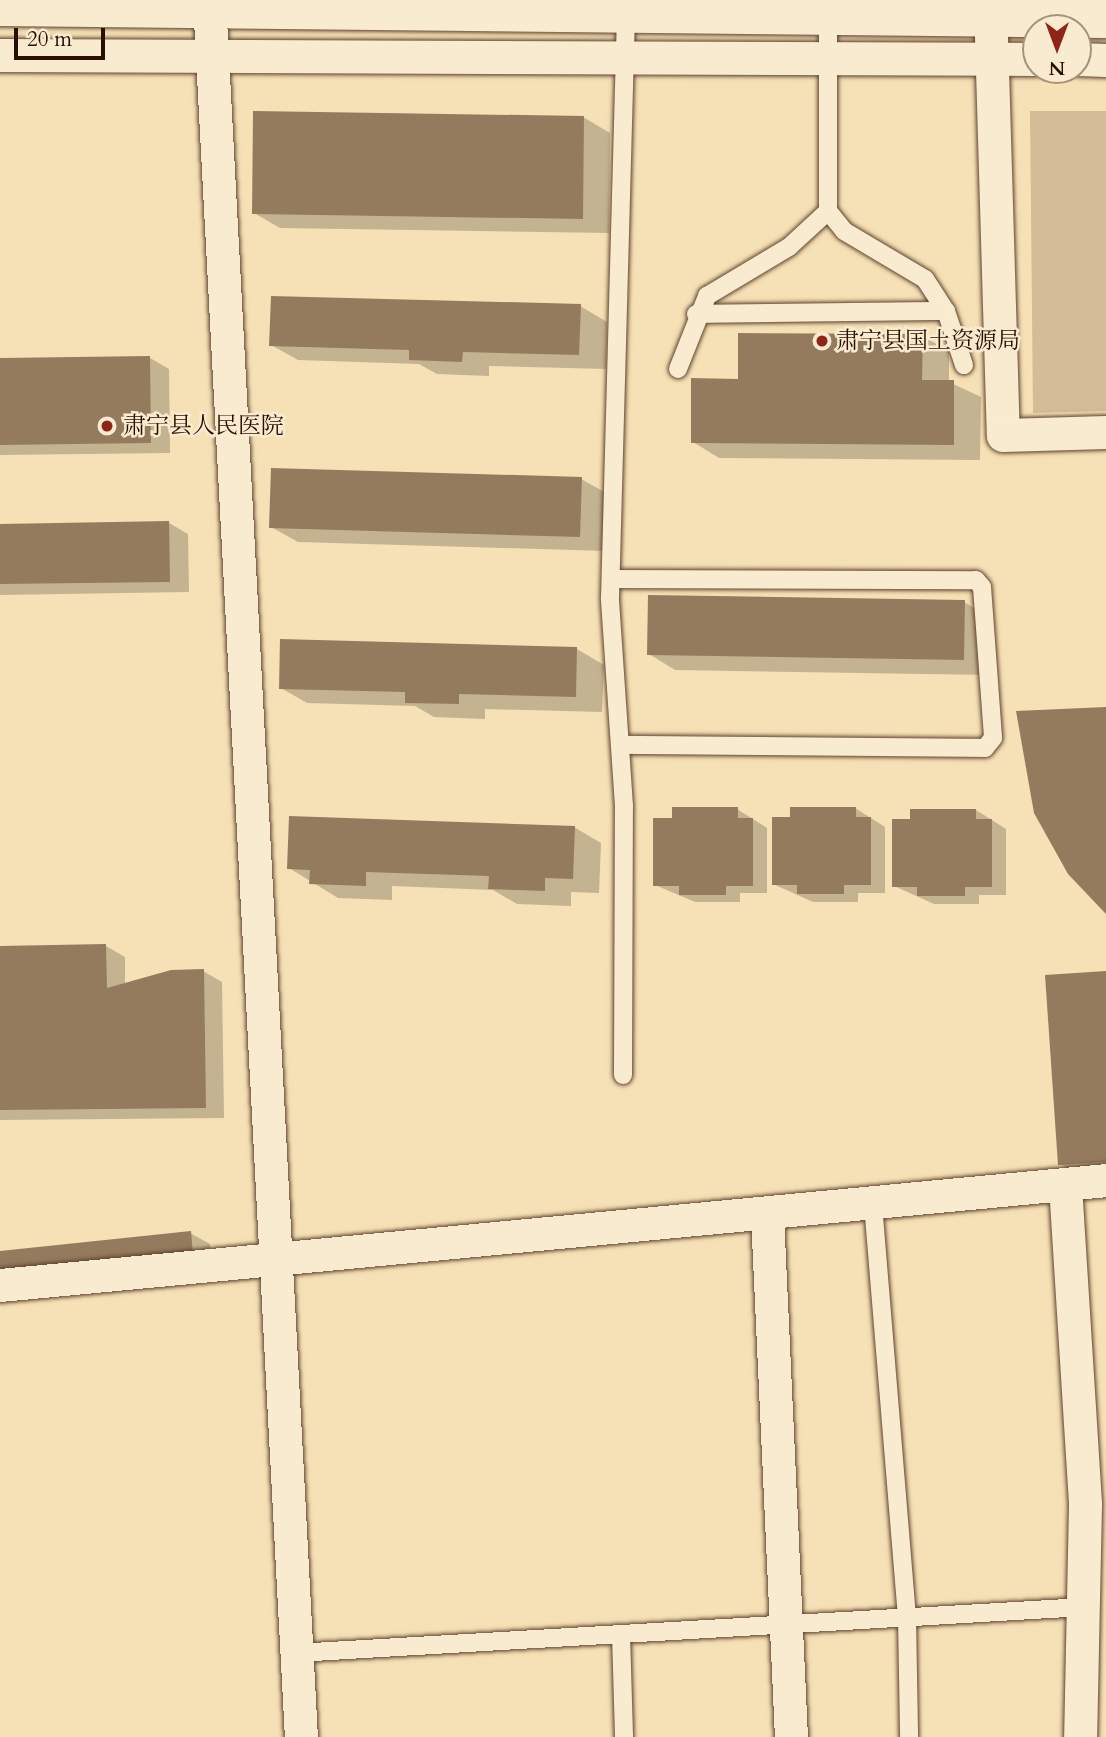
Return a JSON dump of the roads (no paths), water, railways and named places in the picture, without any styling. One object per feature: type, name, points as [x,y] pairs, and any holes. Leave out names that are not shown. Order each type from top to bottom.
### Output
[{"type":"street","points":[[0,7],[210,5],[1106,19]]},
{"type":"street","points":[[210,5],[300,1737]]},
{"type":"street","points":[[991,17],[1003,435],[1106,432]]},
{"type":"street","points":[[0,55],[1022,59]]},
{"type":"street","points":[[0,1285],[767,1215],[1106,1180]]},
{"type":"street","points":[[1065,1185],[1085,1607],[1080,1737]]},
{"type":"street","points":[[767,1215],[792,1737]]},
{"type":"lane","points":[[623,1076],[621,745],[611,579],[626,13]]},
{"type":"lane","points":[[828,15],[828,211],[845,231],[925,279],[946,312],[964,365]]},
{"type":"lane","points":[[678,369],[696,314],[727,280],[789,247],[828,211]]},
{"type":"lane","points":[[696,314],[946,312]]},
{"type":"lane","points":[[611,579],[976,580],[982,587],[993,738],[985,748],[621,745]]},
{"type":"lane","points":[[873,1204],[907,1617],[909,1737]]},
{"type":"lane","points":[[296,1653],[1085,1607]]},
{"type":"lane","points":[[621,1634],[625,1737]]},
{"type":"place","name":"肃宁县国土资源局","points":[[822,341]]},
{"type":"place","name":"肃宁县人民医院","points":[[107,426]]}]
